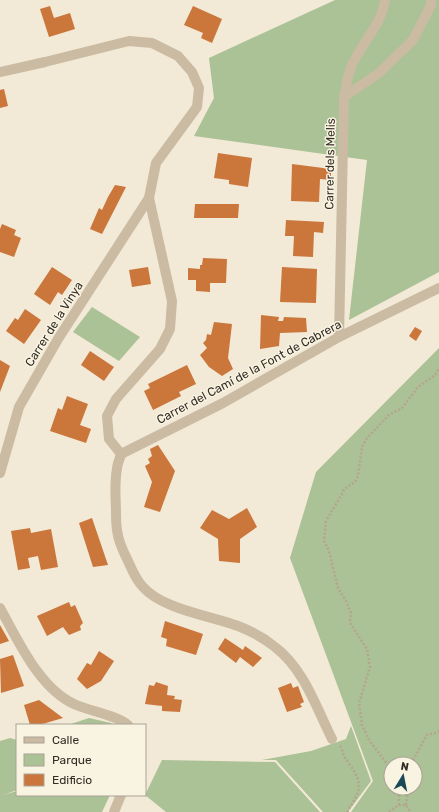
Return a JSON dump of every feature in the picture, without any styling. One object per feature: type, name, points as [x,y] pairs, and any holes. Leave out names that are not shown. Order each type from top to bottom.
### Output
[{"type":"street","name":"Carrer dels Melis","points":[[339,338],[344,97],[350,70],[375,27],[382,12],[385,0]]},
{"type":"street","points":[[344,97],[379,73],[413,40],[431,5],[431,0]]},
{"type":"street","points":[[0,72],[129,41],[152,43],[178,56],[192,72],[199,88],[197,107],[156,163],[149,198],[172,301],[170,329],[160,350],[116,399],[107,416],[109,439],[121,454],[116,469],[116,527],[119,542],[136,579],[144,589],[154,596],[169,604],[197,614],[239,626],[258,635],[289,659],[300,674],[332,739]]},
{"type":"street","name":"Carrer de la Vinya","points":[[0,473],[18,407],[58,339],[149,198]]},
{"type":"street","name":"Carrer del Camí de la Font de Cabrera","points":[[121,454],[223,403],[339,338],[439,288]]},
{"type":"street","points":[[0,608],[36,671],[47,684],[59,695],[72,703],[87,710],[119,719],[126,724]]},
{"type":"street","points":[[114,812],[121,796]]},
{"type":"path","points":[[383,758],[369,740],[362,725],[359,703],[370,667],[366,649],[350,624],[351,613],[338,588],[329,551],[324,541],[326,521],[344,489],[354,482],[358,476],[362,447],[367,438],[389,415],[402,408],[418,387],[435,375],[439,369]]},
{"type":"path","points":[[415,756],[427,735],[439,732]]},
{"type":"path","points":[[332,739],[342,748],[343,755],[355,772],[359,783],[359,792],[347,812]]},
{"type":"path","points":[[399,796],[399,805]]},
{"type":"path","points":[[407,796],[406,805],[411,812]]},
{"type":"path","points":[[389,812],[399,805],[406,805]]},
{"type":"green space","points":[[335,0],[439,0],[439,272],[349,320],[367,160],[194,136],[214,98],[209,58]]},
{"type":"green space","points":[[92,307],[140,337],[119,361],[73,332]]},
{"type":"green space","points":[[439,348],[439,812],[351,812],[373,781],[290,558],[316,472]]},
{"type":"green space","points":[[89,718],[112,724],[71,724]]},
{"type":"green space","points":[[351,726],[371,781],[348,812],[323,812],[276,760],[262,760],[311,751],[346,739]]},
{"type":"green space","points":[[10,738],[16,740],[16,790],[3,795],[16,791],[16,796],[110,796],[102,812],[0,812],[0,741]]},
{"type":"green space","points":[[162,760],[275,762],[320,812],[166,812],[146,796]]},
{"type":"building","points":[[50,6],[54,18],[70,13],[75,29],[49,37],[40,9]]},
{"type":"building","points":[[193,6],[222,19],[212,43],[201,38],[203,33],[184,25]]},
{"type":"building","points":[[4,89],[8,106],[0,108],[0,90]]},
{"type":"building","points":[[218,153],[252,158],[248,187],[229,184],[229,180],[214,178]]},
{"type":"building","points":[[292,164],[331,169],[331,180],[320,179],[319,202],[291,201]]},
{"type":"building","points":[[115,185],[126,187],[102,234],[90,229],[99,208],[102,210]]},
{"type":"building","points":[[195,204],[239,204],[238,218],[194,218]]},
{"type":"building","points":[[286,220],[324,222],[323,233],[314,232],[313,257],[293,256],[294,236],[285,236]]},
{"type":"building","points":[[2,224],[16,230],[14,235],[21,238],[14,257],[0,252],[0,229]]},
{"type":"building","points":[[203,258],[227,259],[226,283],[210,283],[210,292],[196,291],[196,280],[188,280],[188,268],[200,269]]},
{"type":"building","points":[[52,267],[72,280],[62,295],[58,292],[50,305],[34,294]]},
{"type":"building","points":[[148,267],[151,284],[132,287],[129,270]]},
{"type":"building","points":[[282,267],[317,269],[316,303],[280,302]]},
{"type":"building","points":[[25,309],[41,320],[24,344],[6,331],[15,318],[18,320]]},
{"type":"building","points":[[261,315],[279,317],[278,321],[283,321],[284,317],[306,318],[307,332],[280,333],[279,346],[260,349]]},
{"type":"building","points":[[214,322],[232,324],[228,358],[233,369],[222,376],[209,367],[200,355],[207,348],[203,343],[206,340],[207,334],[211,335]]},
{"type":"building","points":[[415,327],[422,331],[416,341],[409,336]]},
{"type":"building","points":[[90,351],[114,367],[104,381],[81,365]]},
{"type":"building","points":[[0,360],[10,366],[0,392]]},
{"type":"building","points":[[187,365],[196,384],[179,392],[181,396],[153,410],[144,391],[150,388],[148,384]]},
{"type":"building","points":[[67,396],[88,404],[80,425],[91,429],[86,443],[50,431],[58,408],[62,410]]},
{"type":"building","points":[[158,445],[175,471],[160,512],[144,507],[152,482],[145,466],[150,463],[148,459],[152,456],[150,449]]},
{"type":"building","points":[[247,508],[257,527],[240,539],[240,563],[219,561],[218,539],[200,528],[212,510],[229,519]]},
{"type":"building","points":[[92,518],[108,565],[93,567],[79,523]]},
{"type":"building","points":[[30,528],[31,533],[51,529],[58,567],[41,570],[38,556],[28,558],[30,568],[18,570],[11,531]]},
{"type":"building","points":[[69,602],[71,607],[75,605],[83,623],[80,626],[81,630],[69,635],[63,627],[47,636],[37,616]]},
{"type":"building","points":[[165,621],[203,634],[196,655],[166,646],[167,639],[161,637]]},
{"type":"building","points":[[0,625],[9,641],[0,644]]},
{"type":"building","points":[[225,638],[243,650],[245,646],[262,658],[253,667],[240,657],[236,663],[218,649]]},
{"type":"building","points":[[99,651],[114,661],[101,681],[87,689],[77,679],[87,663],[91,665]]},
{"type":"building","points":[[13,655],[24,686],[1,693],[0,659]]},
{"type":"building","points":[[156,682],[168,686],[167,695],[175,696],[174,699],[182,700],[180,712],[162,711],[162,706],[145,704],[149,685],[154,686]]},
{"type":"building","points":[[291,683],[293,688],[298,686],[304,702],[300,704],[302,707],[287,712],[278,688]]},
{"type":"building","points":[[39,700],[63,718],[42,724],[30,724],[24,705]]}]
